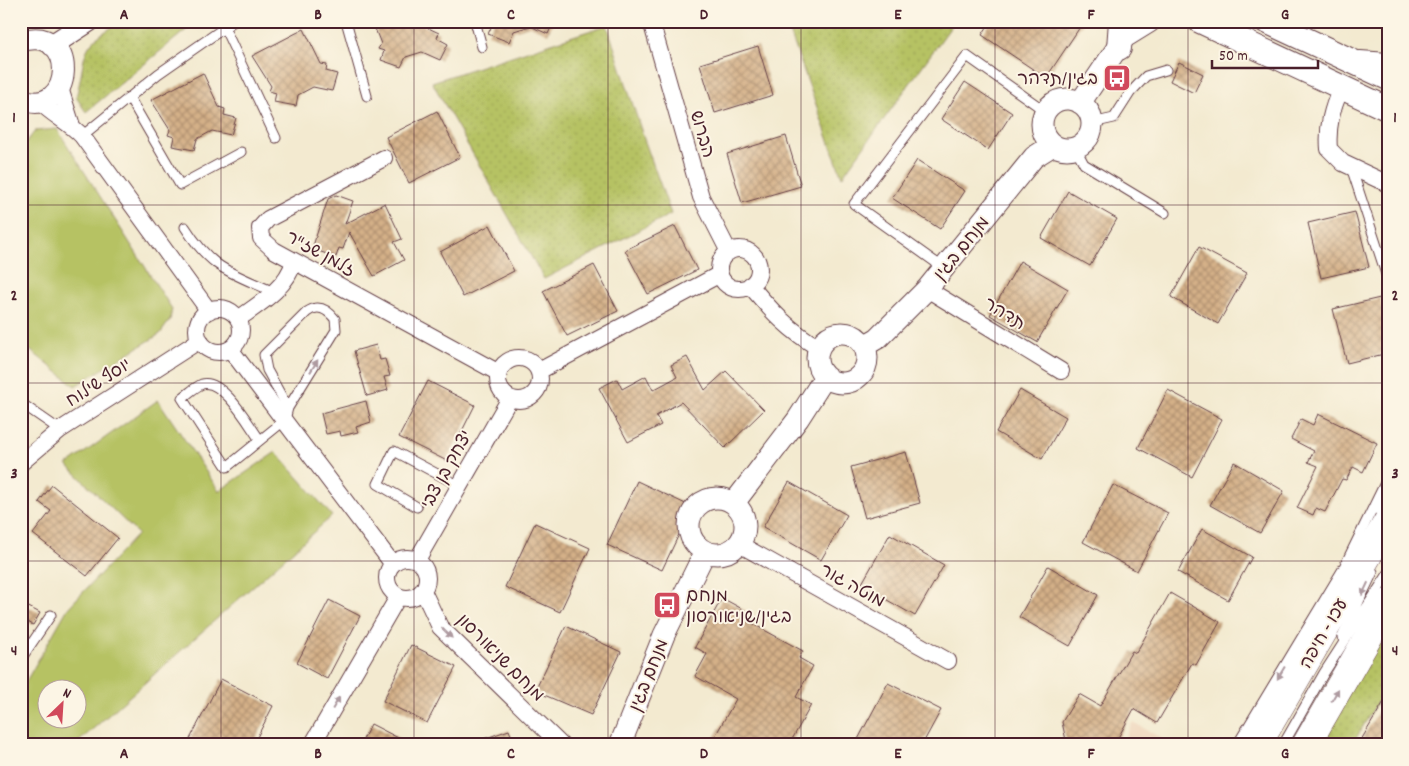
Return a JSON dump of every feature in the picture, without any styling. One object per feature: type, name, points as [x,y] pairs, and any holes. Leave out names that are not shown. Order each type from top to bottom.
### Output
[{"type":"highway","name":"עכו - חיפה","points":[[1257,745],[1388,521]]},
{"type":"highway","points":[[1309,742],[1388,603]]},
{"type":"main road","points":[[1125,31],[1148,21]]},
{"type":"main road","points":[[1200,21],[1388,109]]},
{"type":"main road","points":[[1266,21],[1388,78]]},
{"type":"street","points":[[52,45],[88,21]]},
{"type":"street","name":"הברוש","points":[[651,21],[701,197],[729,252]]},
{"type":"street","points":[[1080,102],[1125,31]]},
{"type":"street","points":[[21,41],[32,38],[52,45],[58,50],[64,65],[63,81],[60,88],[47,99],[29,103]]},
{"type":"street","points":[[1314,44],[1360,59],[1388,61]]},
{"type":"street","points":[[60,88],[77,131],[209,311]]},
{"type":"street","points":[[1342,88],[1332,109],[1327,132],[1329,149],[1343,163],[1388,184]]},
{"type":"street","points":[[1065,99],[1080,102],[1090,115],[1092,123],[1088,138],[1076,147],[1068,148],[1053,144],[1048,140],[1042,126],[1045,111],[1057,101],[1065,99]]},
{"type":"street","points":[[29,103],[52,114],[77,131]]},
{"type":"street","name":"מנחם בגין","points":[[864,346],[878,338],[927,289],[1034,157],[1053,144]]},
{"type":"street","name":"זלמן שז\"ר","points":[[384,158],[262,225],[259,235],[264,242],[294,261],[499,373]]},
{"type":"street","points":[[740,249],[754,257],[758,270],[757,276],[750,285],[735,288],[728,286],[720,274],[720,261],[729,252],[740,249]]},
{"type":"street","points":[[238,319],[274,292],[288,275],[294,261]]},
{"type":"street","points":[[539,371],[720,274]]},
{"type":"street","points":[[750,285],[780,320],[795,333],[819,348]]},
{"type":"street","name":"תדהר","points":[[927,289],[1061,372]]},
{"type":"street","points":[[225,309],[238,319],[240,336],[230,349],[214,351],[200,340],[198,324],[209,311],[225,309]]},
{"type":"street","points":[[842,333],[851,334],[864,346],[866,362],[858,377],[842,383],[825,377],[817,362],[819,348],[826,339],[842,333]]},
{"type":"street","name":"יוסף שילוח","points":[[21,463],[60,430],[200,340]]},
{"type":"street","points":[[230,349],[286,414],[392,563]]},
{"type":"street","points":[[517,358],[530,360],[539,371],[539,386],[536,392],[523,400],[510,398],[500,388],[499,373],[504,364],[517,358]]},
{"type":"street","points":[[734,503],[798,419],[825,377]]},
{"type":"street","name":"יצחק בן צבי","points":[[417,560],[510,398]]},
{"type":"street","points":[[712,498],[722,498],[734,503],[745,520],[745,530],[739,544],[722,554],[705,552],[694,543],[689,534],[690,515],[703,501],[712,498]]},
{"type":"street","name":"מוטה גור","points":[[739,544],[948,661]]},
{"type":"street","name":"מנחם בגין","points":[[620,745],[664,635],[705,552]]},
{"type":"street","points":[[405,557],[417,560],[422,564],[427,578],[423,591],[411,598],[398,597],[392,592],[386,580],[386,573],[392,563],[405,557]]},
{"type":"street","name":"מנחם שניאורסון","points":[[423,591],[440,627],[561,745]]},
{"type":"street","points":[[312,745],[398,597]]},
{"type":"lane","points":[[77,131],[129,97],[158,74],[234,21]]},
{"type":"lane","points":[[346,21],[368,96]]},
{"type":"lane","points":[[475,21],[482,47]]},
{"type":"lane","points":[[224,27],[276,138]]},
{"type":"lane","points":[[945,269],[854,204],[968,56],[1045,111]]},
{"type":"lane","points":[[1092,123],[1114,118],[1130,93],[1146,76],[1166,70]]},
{"type":"lane","points":[[129,97],[180,185],[241,152]]},
{"type":"lane","points":[[1076,147],[1084,164],[1165,213]]},
{"type":"lane","points":[[1351,167],[1388,280]]},
{"type":"lane","points":[[185,227],[200,251],[214,264],[274,292]]},
{"type":"lane","points":[[260,440],[226,394],[217,387],[210,384],[201,385],[182,398],[227,467],[260,440],[286,414],[336,330],[335,319],[321,307],[307,312],[264,355],[266,370],[286,414]]},
{"type":"lane","points":[[21,402],[60,430]]},
{"type":"lane","points":[[417,508],[378,484],[394,451],[460,486]]},
{"type":"lane","points":[[1343,569],[1388,477]]},
{"type":"lane","points":[[1237,745],[1388,492]]},
{"type":"lane","points":[[1324,673],[1377,564]]},
{"type":"lane","points":[[1283,745],[1324,673],[1388,574]]},
{"type":"lane","points":[[21,659],[51,615]]},
{"type":"shaded area","points":[[1133,722],[1173,745],[1121,745]]},
{"type":"green space","points":[[123,21],[197,21],[86,112],[76,97],[86,52],[90,44],[97,37]]},
{"type":"green space","points":[[786,21],[955,21],[842,177]]},
{"type":"green space","points":[[607,25],[644,139],[671,214],[544,279],[432,82]]},
{"type":"green space","points":[[57,129],[172,309],[170,320],[160,334],[75,386],[21,343],[21,149],[35,131]]},
{"type":"green space","points":[[158,400],[219,491],[276,452],[332,516],[75,745],[21,745],[21,690],[68,608],[138,534],[67,465]]},
{"type":"green space","points":[[1388,616],[1388,684],[1352,745],[1321,745]]},
{"type":"building","points":[[372,21],[422,21],[424,26],[439,33],[437,38],[448,44],[440,60],[422,52],[406,57],[401,67],[381,60],[384,51],[378,49],[381,44]]},
{"type":"building","points":[[494,21],[554,21],[548,34],[530,26],[514,31],[509,42],[488,34]]},
{"type":"building","points":[[991,21],[1084,21],[1046,78],[982,35]]},
{"type":"building","points":[[304,29],[321,64],[327,65],[326,71],[337,74],[332,91],[313,87],[298,95],[296,106],[274,102],[276,93],[269,91],[271,86],[252,56]]},
{"type":"building","points":[[758,46],[773,95],[715,113],[700,64]]},
{"type":"building","points":[[1179,62],[1203,74],[1194,93],[1170,81]]},
{"type":"building","points":[[203,73],[219,107],[225,109],[224,115],[236,118],[231,135],[212,131],[197,139],[194,150],[172,146],[174,137],[168,135],[170,130],[151,100]]},
{"type":"building","points":[[965,82],[1012,113],[988,150],[941,119]]},
{"type":"building","points":[[437,111],[460,157],[409,183],[386,137]]},
{"type":"building","points":[[786,136],[801,186],[742,203],[727,154]]},
{"type":"building","points":[[917,160],[965,191],[940,229],[892,198]]},
{"type":"building","points":[[1068,191],[1117,219],[1090,266],[1041,238]]},
{"type":"building","points":[[336,195],[353,201],[345,224],[385,203],[402,239],[394,242],[404,260],[374,276],[349,232],[343,249],[339,248],[336,257],[312,249],[328,199]]},
{"type":"building","points":[[1355,212],[1369,267],[1321,278],[1308,223]]},
{"type":"building","points":[[490,225],[514,271],[463,297],[440,252]]},
{"type":"building","points":[[675,226],[697,270],[648,294],[625,250]]},
{"type":"building","points":[[1199,247],[1247,273],[1218,324],[1171,297]]},
{"type":"building","points":[[1020,261],[1068,289],[1037,342],[990,315]]},
{"type":"building","points":[[594,265],[618,311],[567,336],[543,291]]},
{"type":"building","points":[[1380,298],[1388,328],[1388,353],[1347,363],[1333,309]]},
{"type":"building","points":[[376,345],[380,360],[385,359],[390,376],[384,377],[388,390],[367,396],[354,351]]},
{"type":"building","points":[[687,357],[705,390],[726,371],[764,410],[725,448],[681,402],[656,416],[661,425],[628,442],[599,388],[617,379],[622,389],[646,376],[653,390],[677,377],[671,365]]},
{"type":"building","points":[[428,381],[475,405],[447,461],[399,437]]},
{"type":"building","points":[[1020,390],[1066,417],[1042,459],[996,432]]},
{"type":"building","points":[[1168,390],[1222,419],[1192,477],[1138,448]]},
{"type":"building","points":[[366,401],[371,422],[356,427],[358,432],[341,436],[340,431],[326,434],[321,413]]},
{"type":"building","points":[[1318,414],[1377,443],[1363,472],[1353,467],[1346,480],[1342,479],[1325,512],[1316,508],[1313,515],[1297,508],[1318,466],[1308,462],[1314,451],[1291,439],[1301,419],[1313,425]]},
{"type":"building","points":[[906,452],[920,503],[865,518],[851,467]]},
{"type":"building","points":[[1234,462],[1284,491],[1260,533],[1210,505]]},
{"type":"building","points":[[637,481],[692,507],[662,570],[607,545]]},
{"type":"building","points":[[789,482],[847,515],[821,560],[763,527]]},
{"type":"building","points":[[52,485],[118,538],[87,576],[33,534],[51,511],[39,502]]},
{"type":"building","points":[[1113,485],[1168,513],[1137,571],[1083,542]]},
{"type":"building","points":[[535,523],[590,548],[560,612],[505,587]]},
{"type":"building","points":[[1202,529],[1252,557],[1228,600],[1178,572]]},
{"type":"building","points":[[890,534],[944,565],[915,616],[861,585]]},
{"type":"building","points":[[1048,566],[1098,595],[1070,646],[1019,617]]},
{"type":"building","points":[[1170,593],[1220,622],[1196,665],[1192,663],[1157,723],[1134,709],[1114,745],[1067,745],[1062,722],[1079,694],[1100,706],[1132,651],[1136,653]]},
{"type":"building","points":[[722,598],[746,611],[742,618],[803,651],[799,658],[813,666],[796,697],[811,705],[789,745],[710,745],[736,699],[695,676],[707,654],[695,647]]},
{"type":"building","points":[[329,600],[360,616],[327,679],[297,663]]},
{"type":"building","points":[[21,603],[40,613],[33,625],[21,618]]},
{"type":"building","points":[[566,626],[621,652],[591,715],[535,691]]},
{"type":"building","points":[[411,645],[456,667],[427,723],[383,701]]},
{"type":"building","points":[[221,679],[273,706],[253,745],[202,745],[190,739]]},
{"type":"building","points":[[888,683],[941,710],[922,745],[855,745]]},
{"type":"building","points":[[1388,695],[1388,745],[1358,745]]},
{"type":"building","points":[[371,724],[412,745],[360,745]]},
{"type":"building","points":[[509,730],[515,745],[472,745],[472,743]]},
{"type":"place","name":"בגין/תדהר","points":[[1117,78]]},
{"type":"place","name":"מנחם בגין/שניאורסון","points":[[667,605]]}]
